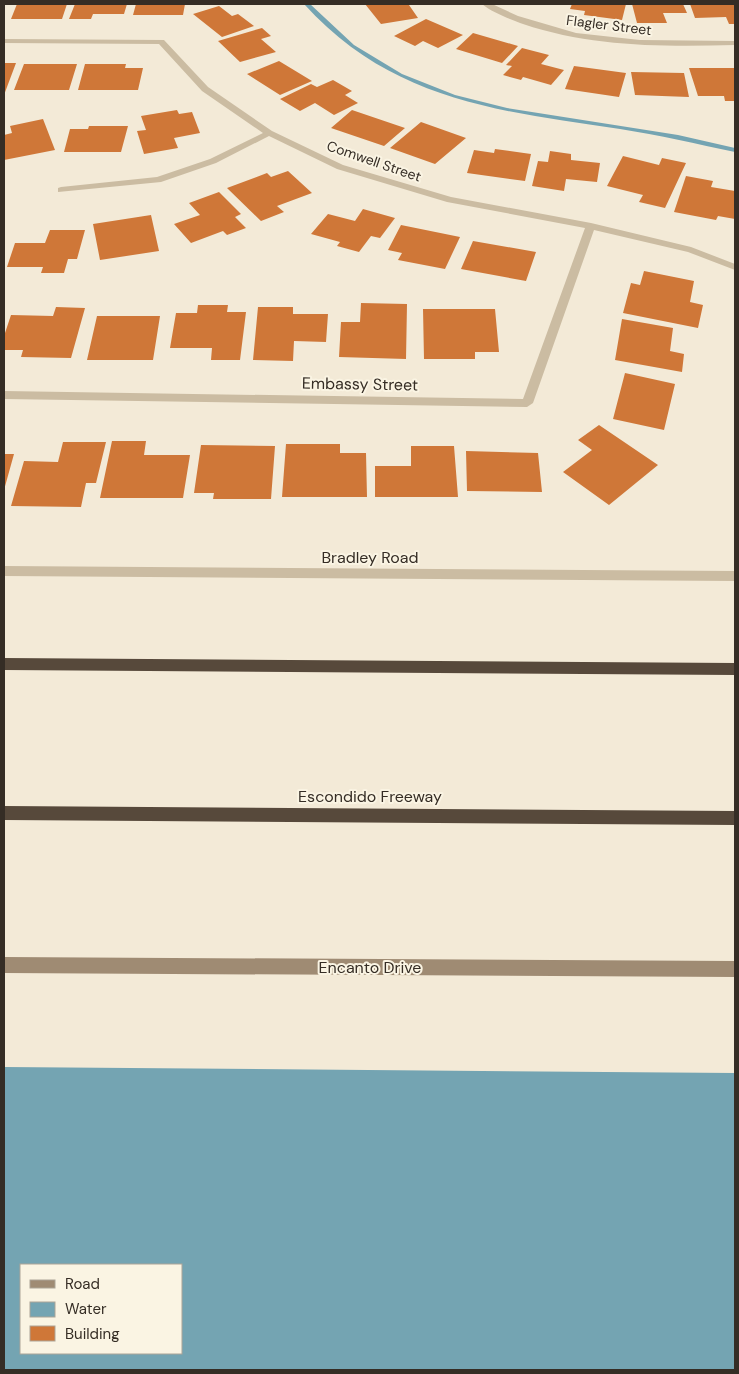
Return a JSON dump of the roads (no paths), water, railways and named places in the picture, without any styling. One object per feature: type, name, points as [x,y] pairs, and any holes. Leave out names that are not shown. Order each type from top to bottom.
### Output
[{"type":"highway","points":[[4,664],[735,668]]},
{"type":"highway","name":"Escondido Freeway","points":[[4,813],[735,818]]},
{"type":"main road","name":"Encanto Drive","points":[[4,965],[735,969]]},
{"type":"street","name":"Flagler Street","points":[[486,4],[545,29],[592,38],[646,43],[735,43]]},
{"type":"street","name":"Comwell Street","points":[[4,41],[162,42],[204,89],[269,133],[340,167],[450,200],[591,226],[691,250],[735,267]]},
{"type":"street","points":[[61,190],[158,180],[213,161],[269,133]]},
{"type":"street","name":"Embassy Street","points":[[4,395],[527,403],[591,226]]},
{"type":"street","name":"Bradley Road","points":[[4,571],[735,576]]},
{"type":"water","points":[[4,1067],[735,1073],[735,1370],[4,1370]]},
{"type":"waterway","points":[[307,4],[351,46],[400,76],[452,96],[507,110],[621,127],[735,150]]}]
